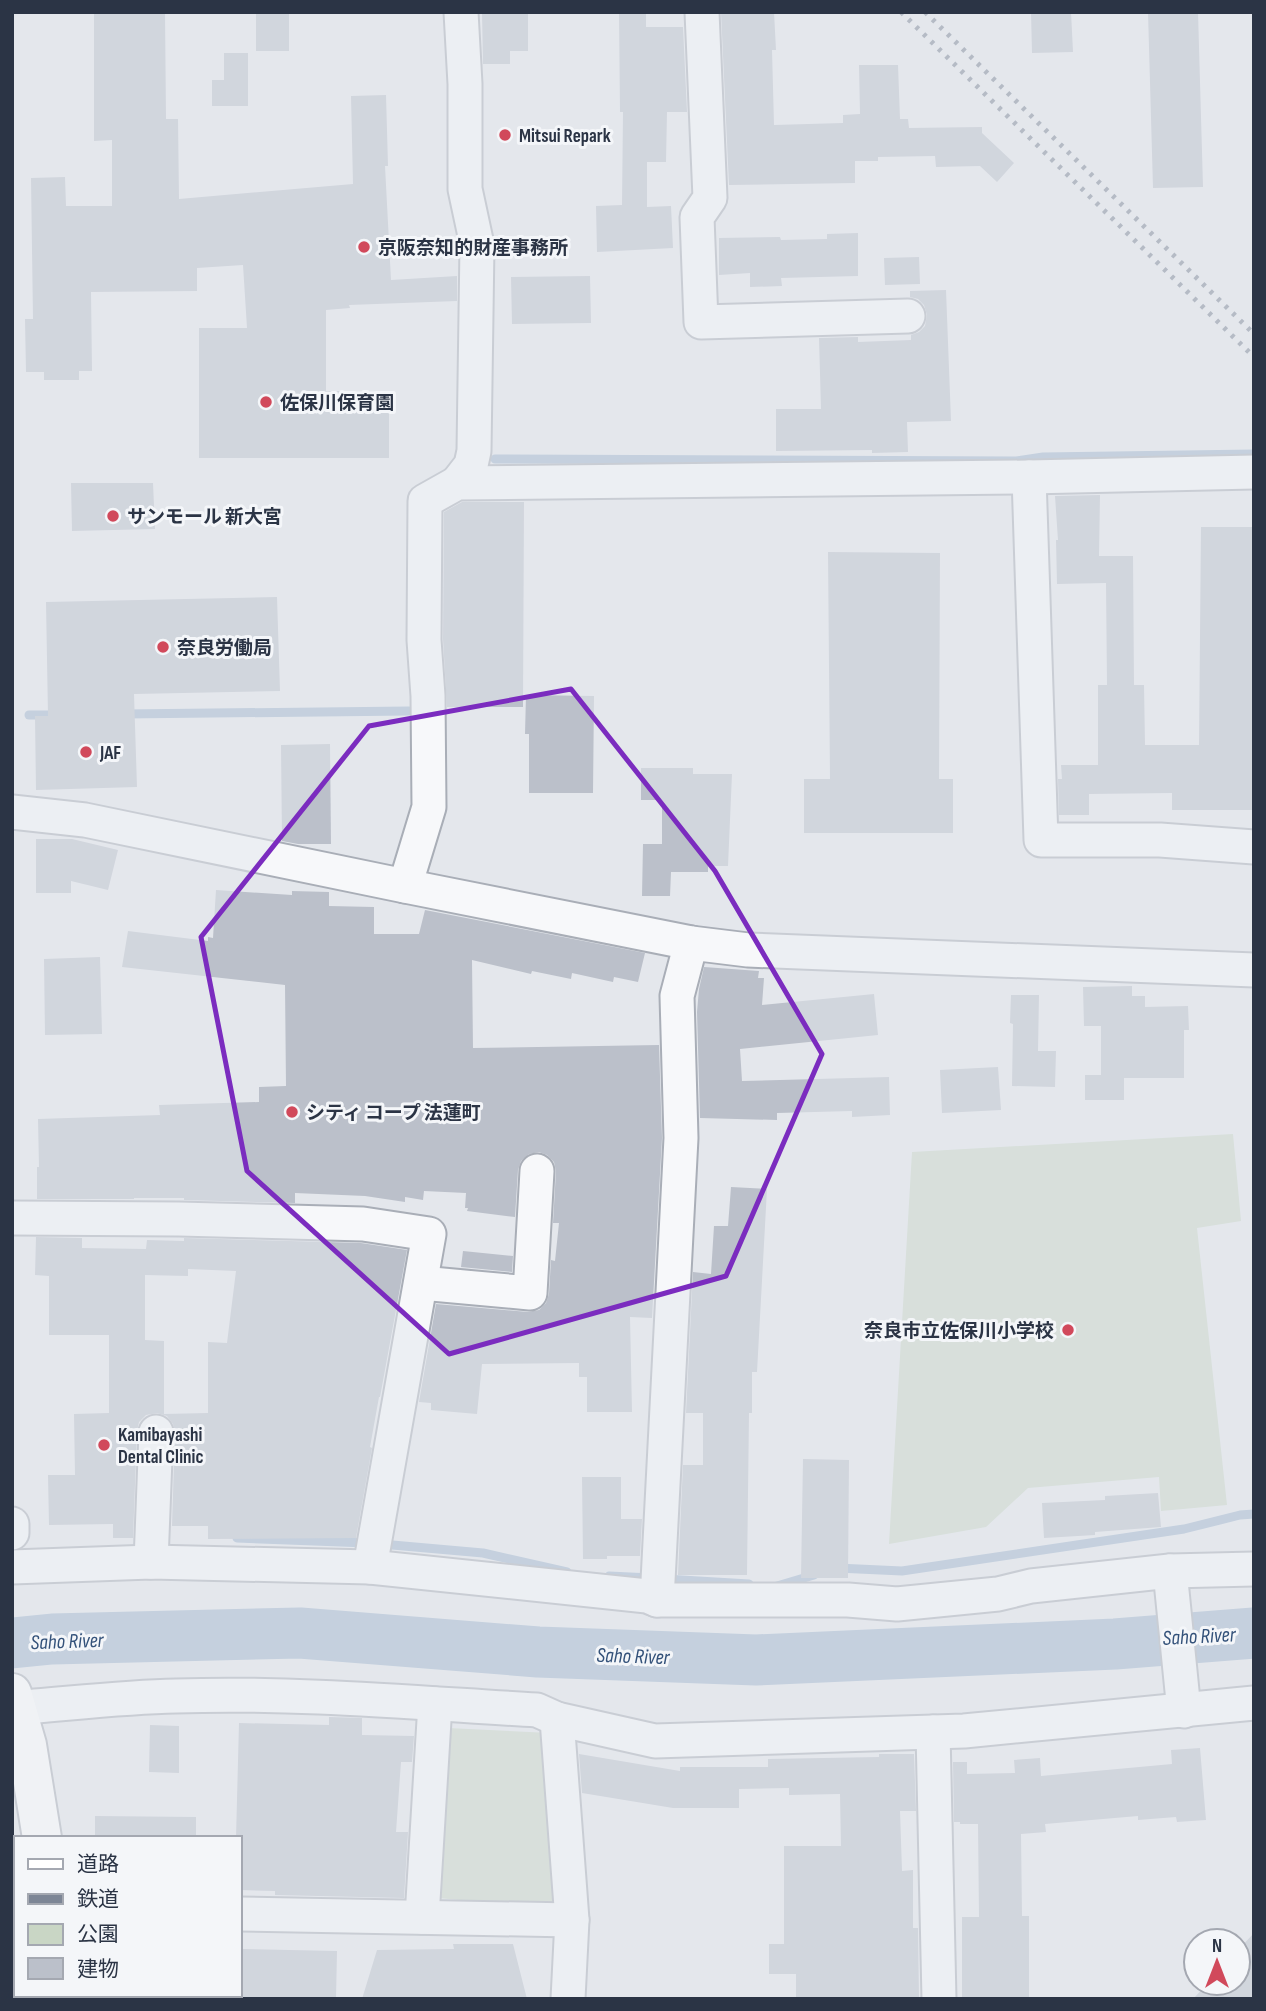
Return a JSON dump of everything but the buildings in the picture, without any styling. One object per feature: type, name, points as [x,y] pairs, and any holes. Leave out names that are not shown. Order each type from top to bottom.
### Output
[{"type":"street","points":[[405,886],[429,807],[428,696],[424,640],[425,501],[457,483],[471,465],[474,451],[478,245],[465,190],[465,84],[461,12]]},
{"type":"street","points":[[702,12],[710,198],[697,217],[701,321],[908,316]]},
{"type":"street","points":[[457,483],[1254,472]]},
{"type":"street","points":[[1029,477],[1041,840],[1160,840],[1254,847]]},
{"type":"street","points":[[12,813],[85,820],[691,943],[748,950],[1254,971]]},
{"type":"street","points":[[657,1600],[681,1138],[677,996],[691,943]]},
{"type":"street","points":[[421,1283],[530,1293],[537,1171]]},
{"type":"street","points":[[12,1217],[363,1224],[429,1234],[370,1567]]},
{"type":"street","points":[[151,1562],[156,1432]]},
{"type":"street","points":[[12,1524],[12,1533]]},
{"type":"street","points":[[12,1567],[151,1562],[370,1567],[647,1596],[657,1600],[848,1600],[897,1604],[998,1594],[1031,1586],[1171,1579],[1254,1569]]},
{"type":"street","points":[[1171,1579],[1183,1700]]},
{"type":"street","points":[[43,1836],[27,1745],[14,1703],[277,1695],[537,1710],[557,1719],[655,1741],[933,1732],[1183,1700],[1254,1703]]},
{"type":"street","points":[[422,1917],[435,1704]]},
{"type":"street","points":[[557,1719],[572,1920],[568,1999]]},
{"type":"street","points":[[933,1732],[939,1999]]},
{"type":"street","points":[[242,1914],[572,1920]]},
{"type":"highlighted area","points":[[571,689],[715,871],[822,1054],[726,1276],[449,1354],[247,1171],[201,937],[369,726]]},
{"type":"green space","name":"奈良市立佐保川小学校","points":[[1233,1134],[1241,1221],[1197,1228],[1227,1505],[1161,1511],[1159,1477],[1028,1488],[986,1527],[889,1544],[912,1152]]},
{"type":"green space","points":[[448,1728],[550,1733],[562,1910],[439,1898]]},
{"type":"waterway","points":[[495,459],[1016,461],[1043,457],[1254,454]]},
{"type":"waterway","points":[[124,714],[409,711]]},
{"type":"waterway","points":[[29,715],[58,715]]},
{"type":"waterway","points":[[837,1568],[902,1571],[1184,1529],[1254,1514]]},
{"type":"waterway","points":[[237,1538],[367,1543]]},
{"type":"waterway","points":[[381,1544],[483,1553],[567,1572]]},
{"type":"waterway","points":[[777,1586],[814,1575]]},
{"type":"waterway","points":[[609,1576],[651,1578]]},
{"type":"waterway","points":[[665,1579],[749,1584]]},
{"type":"waterway","name":"Saho River","points":[[12,1643],[52,1639],[300,1633],[538,1652],[756,1660],[1115,1644],[1254,1633]]},
{"type":"railway","points":[[901,12],[1254,357]]},
{"type":"railway","points":[[925,12],[1254,334]]},
{"type":"place","name":"Mitsui Repark","points":[[505,135]]},
{"type":"place","name":"京阪奈知的財産事務所","points":[[364,247]]},
{"type":"place","name":"佐保川保育園","points":[[266,402]]},
{"type":"place","name":"サンモール 新大宮","points":[[113,516]]},
{"type":"place","name":"奈良労働局","points":[[163,647]]},
{"type":"place","name":"JAF","points":[[86,752]]},
{"type":"place","name":"シティ コープ 法蓮町","points":[[292,1112]]},
{"type":"place","name":"奈良市立佐保川小学校","points":[[1068,1330]]},
{"type":"place","name":"Kamibayashi Dental Clinic","points":[[104,1445]]}]
